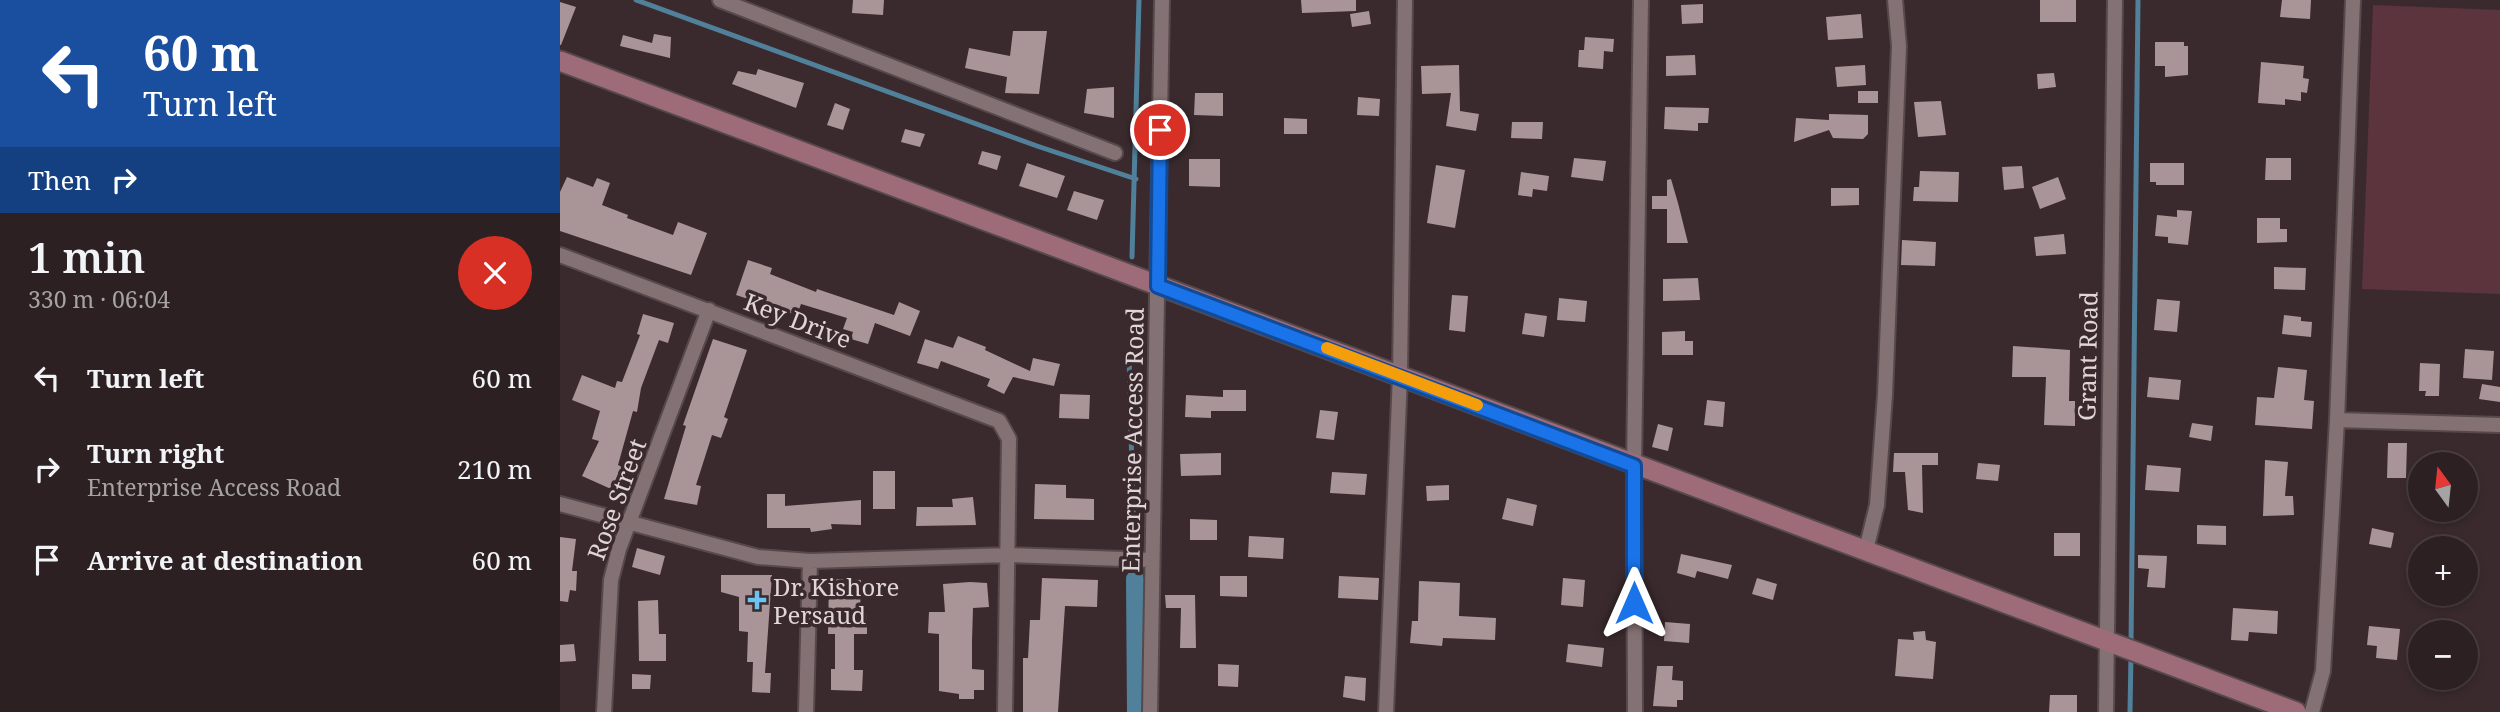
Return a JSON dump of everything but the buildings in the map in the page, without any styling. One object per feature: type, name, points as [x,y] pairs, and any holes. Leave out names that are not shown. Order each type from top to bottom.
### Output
[{"type":"main road","points":[[560,61],[1400,375],[1634,466],[2296,712]]},
{"type":"street","points":[[720,0],[1115,153]]},
{"type":"street","name":"Enterprise Access Road","points":[[1150,712],[1162,0]]},
{"type":"street","points":[[1386,712],[1400,375],[1405,0]]},
{"type":"street","points":[[1635,712],[1634,466],[1641,0]]},
{"type":"street","points":[[1866,550],[1877,505],[1885,395],[1899,46],[1895,0]]},
{"type":"street","name":"Grant Road","points":[[2106,712],[2115,0]]},
{"type":"street","points":[[2314,707],[2323,671],[2337,420],[2353,0]]},
{"type":"street","name":"Key Drive","points":[[560,255],[993,418],[1003,425],[1009,439],[1009,555]]},
{"type":"street","name":"Rose Street","points":[[604,712],[611,580],[709,310]]},
{"type":"street","points":[[2337,420],[2500,425]]},
{"type":"street","points":[[560,504],[758,557],[810,561],[1009,555],[1152,560]]},
{"type":"street","points":[[1005,712],[1009,555]]},
{"type":"street","points":[[806,712],[810,561]]},
{"type":"shaded area","points":[[2373,5],[2500,10],[2500,294],[2362,289]]},
{"type":"waterway","points":[[636,0],[1037,146],[1136,179]]},
{"type":"waterway","points":[[1132,257],[1139,0]]},
{"type":"waterway","points":[[2131,644],[2138,0]]},
{"type":"waterway","points":[[1129,355],[1134,545]]},
{"type":"waterway","points":[[1135,579],[1136,712]]},
{"type":"waterway","points":[[2130,712],[2131,654]]},
{"type":"slow traffic","points":[[1327,348],[1477,405]]},
{"type":"place","name":"Dr. Kishore Persaud","points":[[757,600]]},
{"type":"route","points":[[1160,130],[1158,286],[1400,375],[1634,466],[1634,603]]}]
